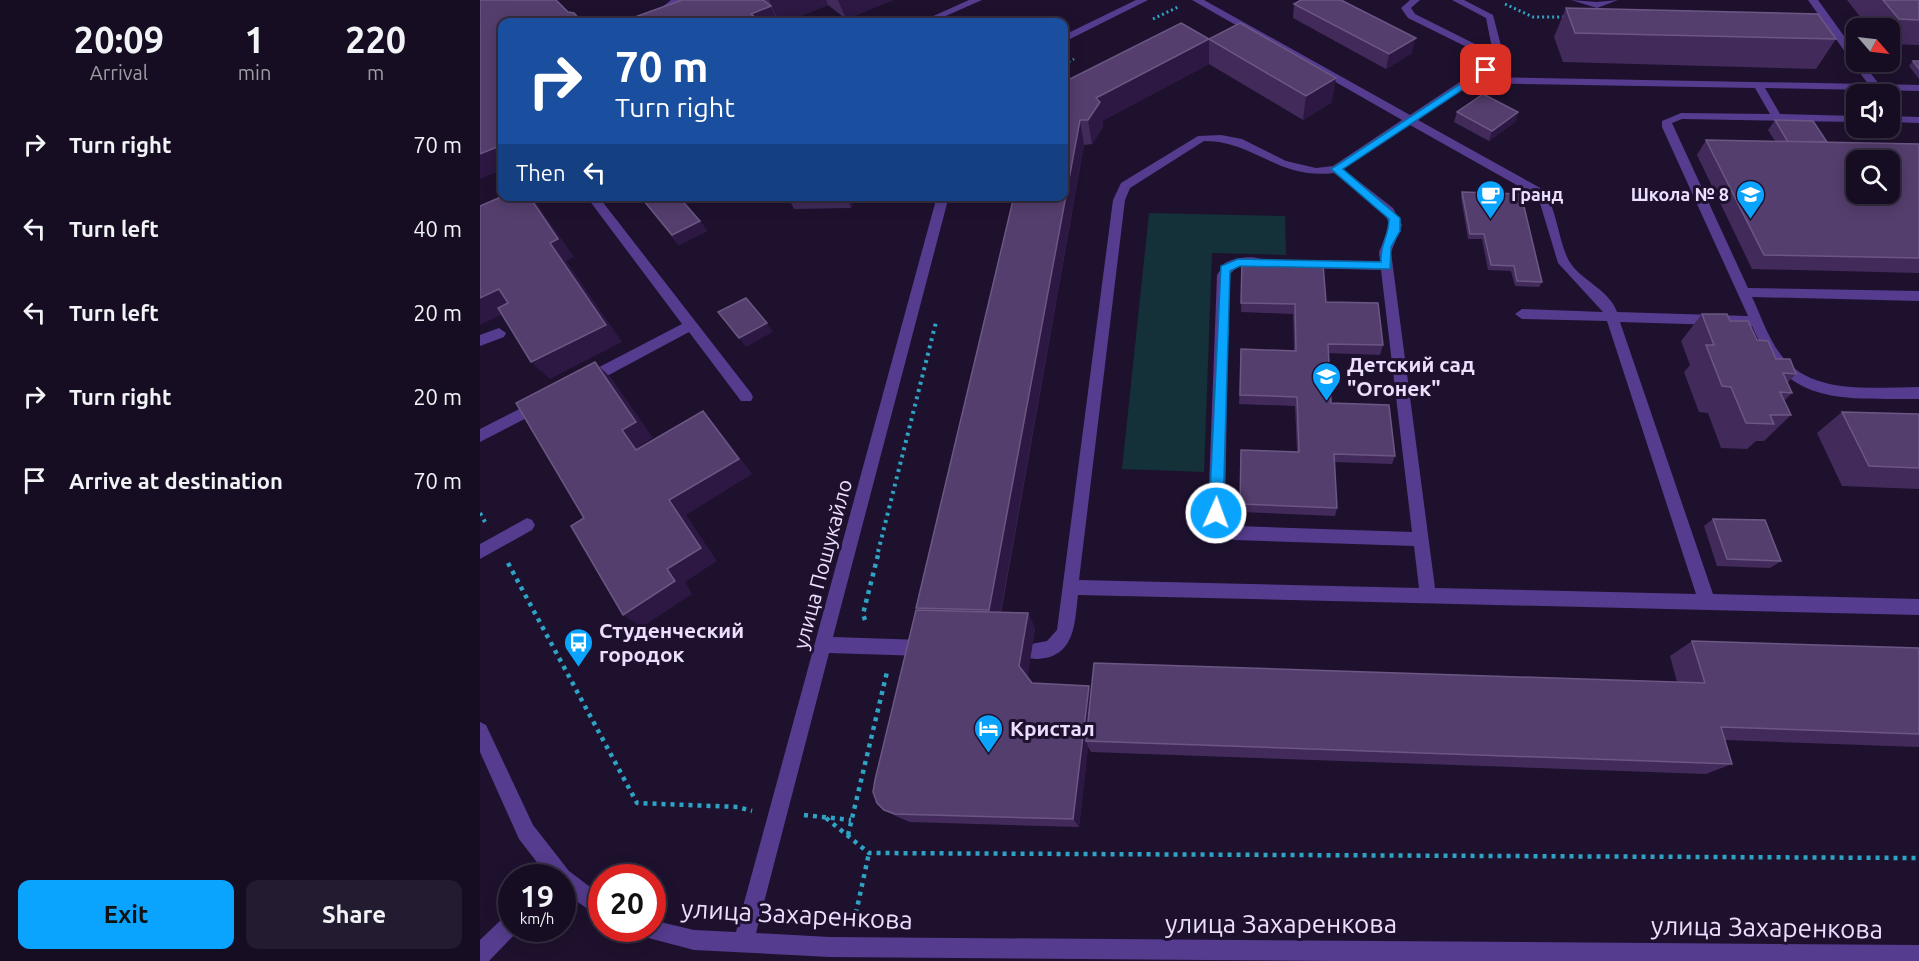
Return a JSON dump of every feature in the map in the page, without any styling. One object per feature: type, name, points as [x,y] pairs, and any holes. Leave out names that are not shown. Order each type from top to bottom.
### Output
[{"type":"street","points":[[650,18],[658,15],[677,0]]},
{"type":"street","points":[[934,18],[977,0]]},
{"type":"street","points":[[1068,37],[1143,0]]},
{"type":"street","points":[[1197,0],[1540,193],[1546,203],[1564,263],[1601,297],[1613,317],[1707,602]]},
{"type":"street","points":[[1415,0],[1406,8],[1411,16],[1500,60]]},
{"type":"street","points":[[1457,0],[1490,17],[1505,81]]},
{"type":"street","points":[[1576,0],[1597,5],[1613,0]]},
{"type":"street","points":[[1813,0],[1846,46]]},
{"type":"street","points":[[1032,651],[1050,650],[1060,642],[1065,630],[1119,200],[1125,186],[1202,138],[1214,136],[1244,144],[1281,165],[1298,171],[1320,173],[1336,169],[1500,60]]},
{"type":"street","points":[[1472,80],[1846,86]]},
{"type":"street","points":[[1758,85],[1777,117]]},
{"type":"street","points":[[1900,88],[1919,88]]},
{"type":"street","points":[[1846,119],[1681,116],[1667,121],[1667,127],[1772,353],[1784,368],[1805,382],[1833,391],[1919,393]]},
{"type":"street","points":[[1900,119],[1919,120]]},
{"type":"street","points":[[1336,169],[1395,218],[1394,231],[1386,247],[1386,266],[1428,596]]},
{"type":"street","points":[[595,201],[746,397]]},
{"type":"street","name":"улица Пошукайло","points":[[743,944],[942,201]]},
{"type":"street","points":[[1386,266],[1231,264],[1225,269],[1216,513],[1218,523],[1234,533],[1420,539]]},
{"type":"street","points":[[1743,292],[1919,296]]},
{"type":"street","points":[[1522,314],[1757,321]]},
{"type":"street","points":[[575,386],[691,325]]},
{"type":"street","points":[[480,342],[499,333]]},
{"type":"street","points":[[480,436],[554,397]]},
{"type":"street","points":[[480,552],[527,525]]},
{"type":"street","points":[[1070,587],[1919,607]]},
{"type":"street","points":[[822,645],[923,648]]},
{"type":"street","points":[[480,731],[526,832],[550,864]]},
{"type":"street","points":[[576,889],[588,898]]},
{"type":"street","name":"улица Захаренкова","points":[[666,933],[694,940],[743,944],[1029,955],[1661,957],[1919,955]]},
{"type":"street","points":[[480,955],[498,937]]},
{"type":"path","points":[[1497,0],[1533,17],[1568,18]]},
{"type":"path","points":[[870,626],[863,614],[939,312]]},
{"type":"path","points":[[480,513],[637,803],[738,807],[747,811],[851,820]]},
{"type":"path","points":[[848,835],[893,647]]},
{"type":"path","points":[[826,818],[869,853],[1919,858]]},
{"type":"path","points":[[849,947],[869,853]]},
{"type":"shaded area","points":[[1149,213],[1285,216],[1286,255],[1212,253],[1204,472],[1122,469]]},
{"type":"building","points":[[480,0],[556,0],[568,12],[574,13],[578,18],[498,18],[498,147],[480,154]]},
{"type":"building","points":[[682,0],[763,0],[771,6],[751,14],[756,18],[632,18]]},
{"type":"building","points":[[1301,0],[1341,0],[1416,38],[1389,54],[1294,4]]},
{"type":"building","points":[[1883,0],[1919,0],[1919,20],[1898,18]]},
{"type":"building","points":[[1566,8],[1818,14],[1836,39],[1575,33]]},
{"type":"building","points":[[1181,23],[1209,39],[1096,98],[1100,102],[1088,120],[1080,120],[1068,185],[1068,80]]},
{"type":"building","points":[[1240,23],[1336,78],[1306,96],[1209,39]]},
{"type":"building","points":[[1913,61],[1919,61],[1919,69]]},
{"type":"building","points":[[1483,94],[1518,112],[1492,131],[1457,112]]},
{"type":"building","points":[[1775,120],[1813,121],[1827,142],[1788,142]]},
{"type":"building","points":[[1706,140],[1919,144],[1919,258],[1764,255]]},
{"type":"building","points":[[1462,192],[1521,194],[1542,282],[1517,281],[1514,266],[1491,265],[1484,234],[1470,234]]},
{"type":"building","points":[[498,198],[498,201],[532,201],[558,239],[550,243],[606,325],[531,362],[498,308],[508,303],[499,289],[480,298],[480,206]]},
{"type":"building","points":[[644,201],[682,201],[700,221],[672,235]]},
{"type":"building","points":[[1013,201],[1065,201],[989,610],[916,608]]},
{"type":"building","points":[[1242,262],[1323,264],[1326,302],[1378,303],[1383,345],[1328,344],[1331,403],[1389,405],[1395,456],[1334,454],[1337,508],[1240,504],[1241,450],[1299,452],[1297,397],[1240,395],[1241,349],[1296,351],[1295,304],[1241,303]]},
{"type":"building","points":[[746,298],[767,323],[739,338],[718,312]]},
{"type":"building","points":[[1702,314],[1727,314],[1730,321],[1748,321],[1757,340],[1768,341],[1776,359],[1790,359],[1796,374],[1783,373],[1792,393],[1780,392],[1791,415],[1770,415],[1774,424],[1746,423],[1731,387],[1722,386],[1706,345],[1714,345]]},
{"type":"building","points":[[595,362],[636,422],[622,430],[636,450],[703,411],[739,459],[669,500],[701,548],[667,569],[675,581],[623,615],[571,526],[584,518],[516,403]]},
{"type":"building","points":[[1842,412],[1919,414],[1919,468],[1869,466]]},
{"type":"building","points":[[1713,519],[1765,520],[1781,561],[1727,559]]},
{"type":"building","points":[[916,610],[1028,613],[1019,666],[1032,683],[1089,686],[1073,819],[895,814],[884,810],[877,803],[873,792],[875,780]]},
{"type":"building","points":[[1692,641],[1919,648],[1919,734],[1721,727],[1732,764],[1086,741],[1094,663],[1705,683]]},
{"type":"place","name":"Гранд","points":[[1490,220]]},
{"type":"place","name":"Школа № 8","points":[[1750,220]]},
{"type":"place","name":"Детский сад \"Огонек\"","points":[[1326,402]]},
{"type":"place","name":"Студенческий городок","points":[[578,668]]},
{"type":"place","name":"Кристал","points":[[989,754]]},
{"type":"route","points":[[1216,513],[1225,269],[1238,262],[1386,266],[1385,252],[1396,225],[1395,218],[1336,169],[1486,70]]}]
